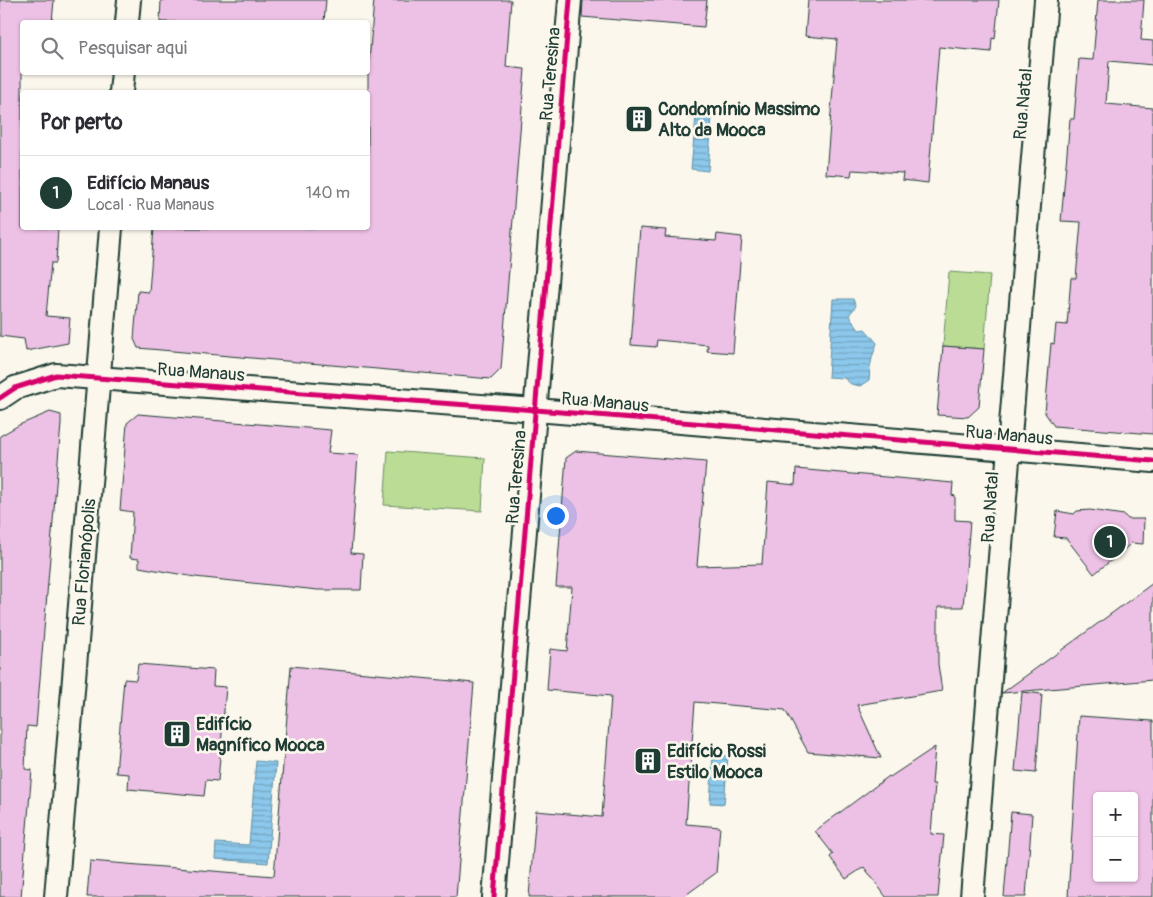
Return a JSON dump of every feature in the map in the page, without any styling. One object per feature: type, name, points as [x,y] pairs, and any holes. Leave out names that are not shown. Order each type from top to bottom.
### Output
[{"type":"street","points":[[127,20],[129,0]]},
{"type":"street","name":"Rua Teresina","points":[[494,897],[570,0]]},
{"type":"street","name":"Rua Natal","points":[[972,897],[1046,0]]},
{"type":"street","points":[[121,90],[123,75]]},
{"type":"street","name":"Rua Florianópolis","points":[[56,897],[111,230]]},
{"type":"street","name":"Rua Manaus","points":[[0,398],[15,388],[56,375],[536,410],[1153,461]]},
{"type":"green space","points":[[949,272],[990,275],[984,349],[943,346]]},
{"type":"green space","points":[[388,451],[485,458],[482,511],[384,505]]},
{"type":"water","points":[[696,116],[712,117],[708,171],[691,169]]},
{"type":"water","points":[[833,299],[853,299],[856,306],[849,315],[859,330],[865,329],[877,343],[870,365],[869,380],[860,386],[851,384],[844,378],[828,377]]},
{"type":"water","points":[[713,755],[728,756],[724,804],[710,803]]},
{"type":"water","points":[[256,761],[276,763],[268,863],[215,859],[216,843],[249,845]]},
{"type":"building","points":[[0,0],[54,0],[52,20],[20,20],[20,75],[22,75],[22,90],[20,90],[20,230],[58,230],[56,263],[51,263],[46,316],[70,318],[68,343],[26,351],[24,339],[0,336]]},
{"type":"building","points":[[161,0],[326,0],[324,20],[160,20]]},
{"type":"building","points":[[374,0],[511,0],[506,67],[525,69],[501,369],[491,379],[138,348],[134,339],[138,291],[149,292],[154,230],[370,230],[370,90],[368,90],[368,75],[370,75]]},
{"type":"building","points":[[583,0],[707,0],[704,27],[582,17]]},
{"type":"building","points":[[808,0],[999,0],[995,39],[992,38],[991,52],[939,47],[928,183],[902,180],[903,173],[852,170],[851,176],[826,174],[837,39],[805,36]]},
{"type":"building","points":[[1098,0],[1144,0],[1141,40],[1153,41],[1153,65],[1109,61],[1106,104],[1153,108],[1153,434],[1054,426],[1045,413],[1051,343],[1054,344],[1056,324],[1067,325],[1071,278],[1076,278],[1081,222],[1061,221],[1070,119],[1074,119],[1079,59],[1093,60]]},
{"type":"building","points":[[640,228],[666,230],[665,237],[716,241],[717,234],[742,237],[733,353],[707,351],[708,345],[657,340],[656,347],[631,345]]},
{"type":"building","points":[[943,346],[984,349],[979,407],[968,417],[937,415]]},
{"type":"building","points":[[50,412],[61,415],[61,424],[36,727],[27,726],[25,769],[32,770],[21,897],[0,897],[0,436],[19,425]]},
{"type":"building","points":[[138,414],[331,430],[328,453],[358,455],[351,553],[363,554],[361,590],[318,590],[195,577],[139,567],[139,559],[130,558],[133,512],[120,510],[127,423]]},
{"type":"building","points":[[576,451],[706,462],[697,566],[762,564],[768,482],[795,485],[796,469],[953,483],[952,495],[955,496],[955,520],[970,521],[963,607],[938,607],[938,664],[942,691],[857,705],[881,758],[808,752],[785,710],[695,702],[686,824],[720,827],[716,873],[683,897],[529,897],[536,811],[602,817],[611,696],[547,690],[550,649],[567,651],[572,587],[556,587],[566,458]]},
{"type":"building","points":[[1090,510],[1124,515],[1128,519],[1144,519],[1143,544],[1131,543],[1094,574],[1066,538],[1054,537],[1057,511],[1074,514],[1077,511]]},
{"type":"building","points":[[1153,583],[1153,680],[1002,693],[1074,641]]},
{"type":"building","name":"Edifício Magnífico Mooca","points":[[138,664],[214,670],[213,686],[226,687],[218,781],[206,780],[204,796],[128,789],[129,774],[116,773],[124,679],[136,680]]},
{"type":"building","points":[[291,666],[474,683],[456,897],[87,897],[90,861],[274,876]]},
{"type":"building","points":[[1022,692],[1042,694],[1036,773],[1015,771]]},
{"type":"building","points":[[1079,716],[1153,721],[1153,897],[1068,897]]},
{"type":"building","points":[[935,747],[932,784],[935,784],[931,834],[944,835],[938,897],[886,897],[864,867],[846,879],[830,857],[833,854],[815,831],[889,776]]},
{"type":"building","points":[[1011,812],[1032,814],[1026,897],[1004,897]]},
{"type":"cycle path","points":[[494,897],[570,0]]},
{"type":"cycle path","points":[[0,398],[15,388],[56,375],[536,410],[1153,461]]},
{"type":"place","name":"Condomínio Massimo Alto da Mooca","points":[[639,119]]},
{"type":"place","name":"Edifício Manaus","points":[[1110,542]]},
{"type":"place","name":"Edifício Magnífico Mooca","points":[[177,734]]},
{"type":"place","name":"Edifício Rossi Estilo Mooca","points":[[648,761]]}]
